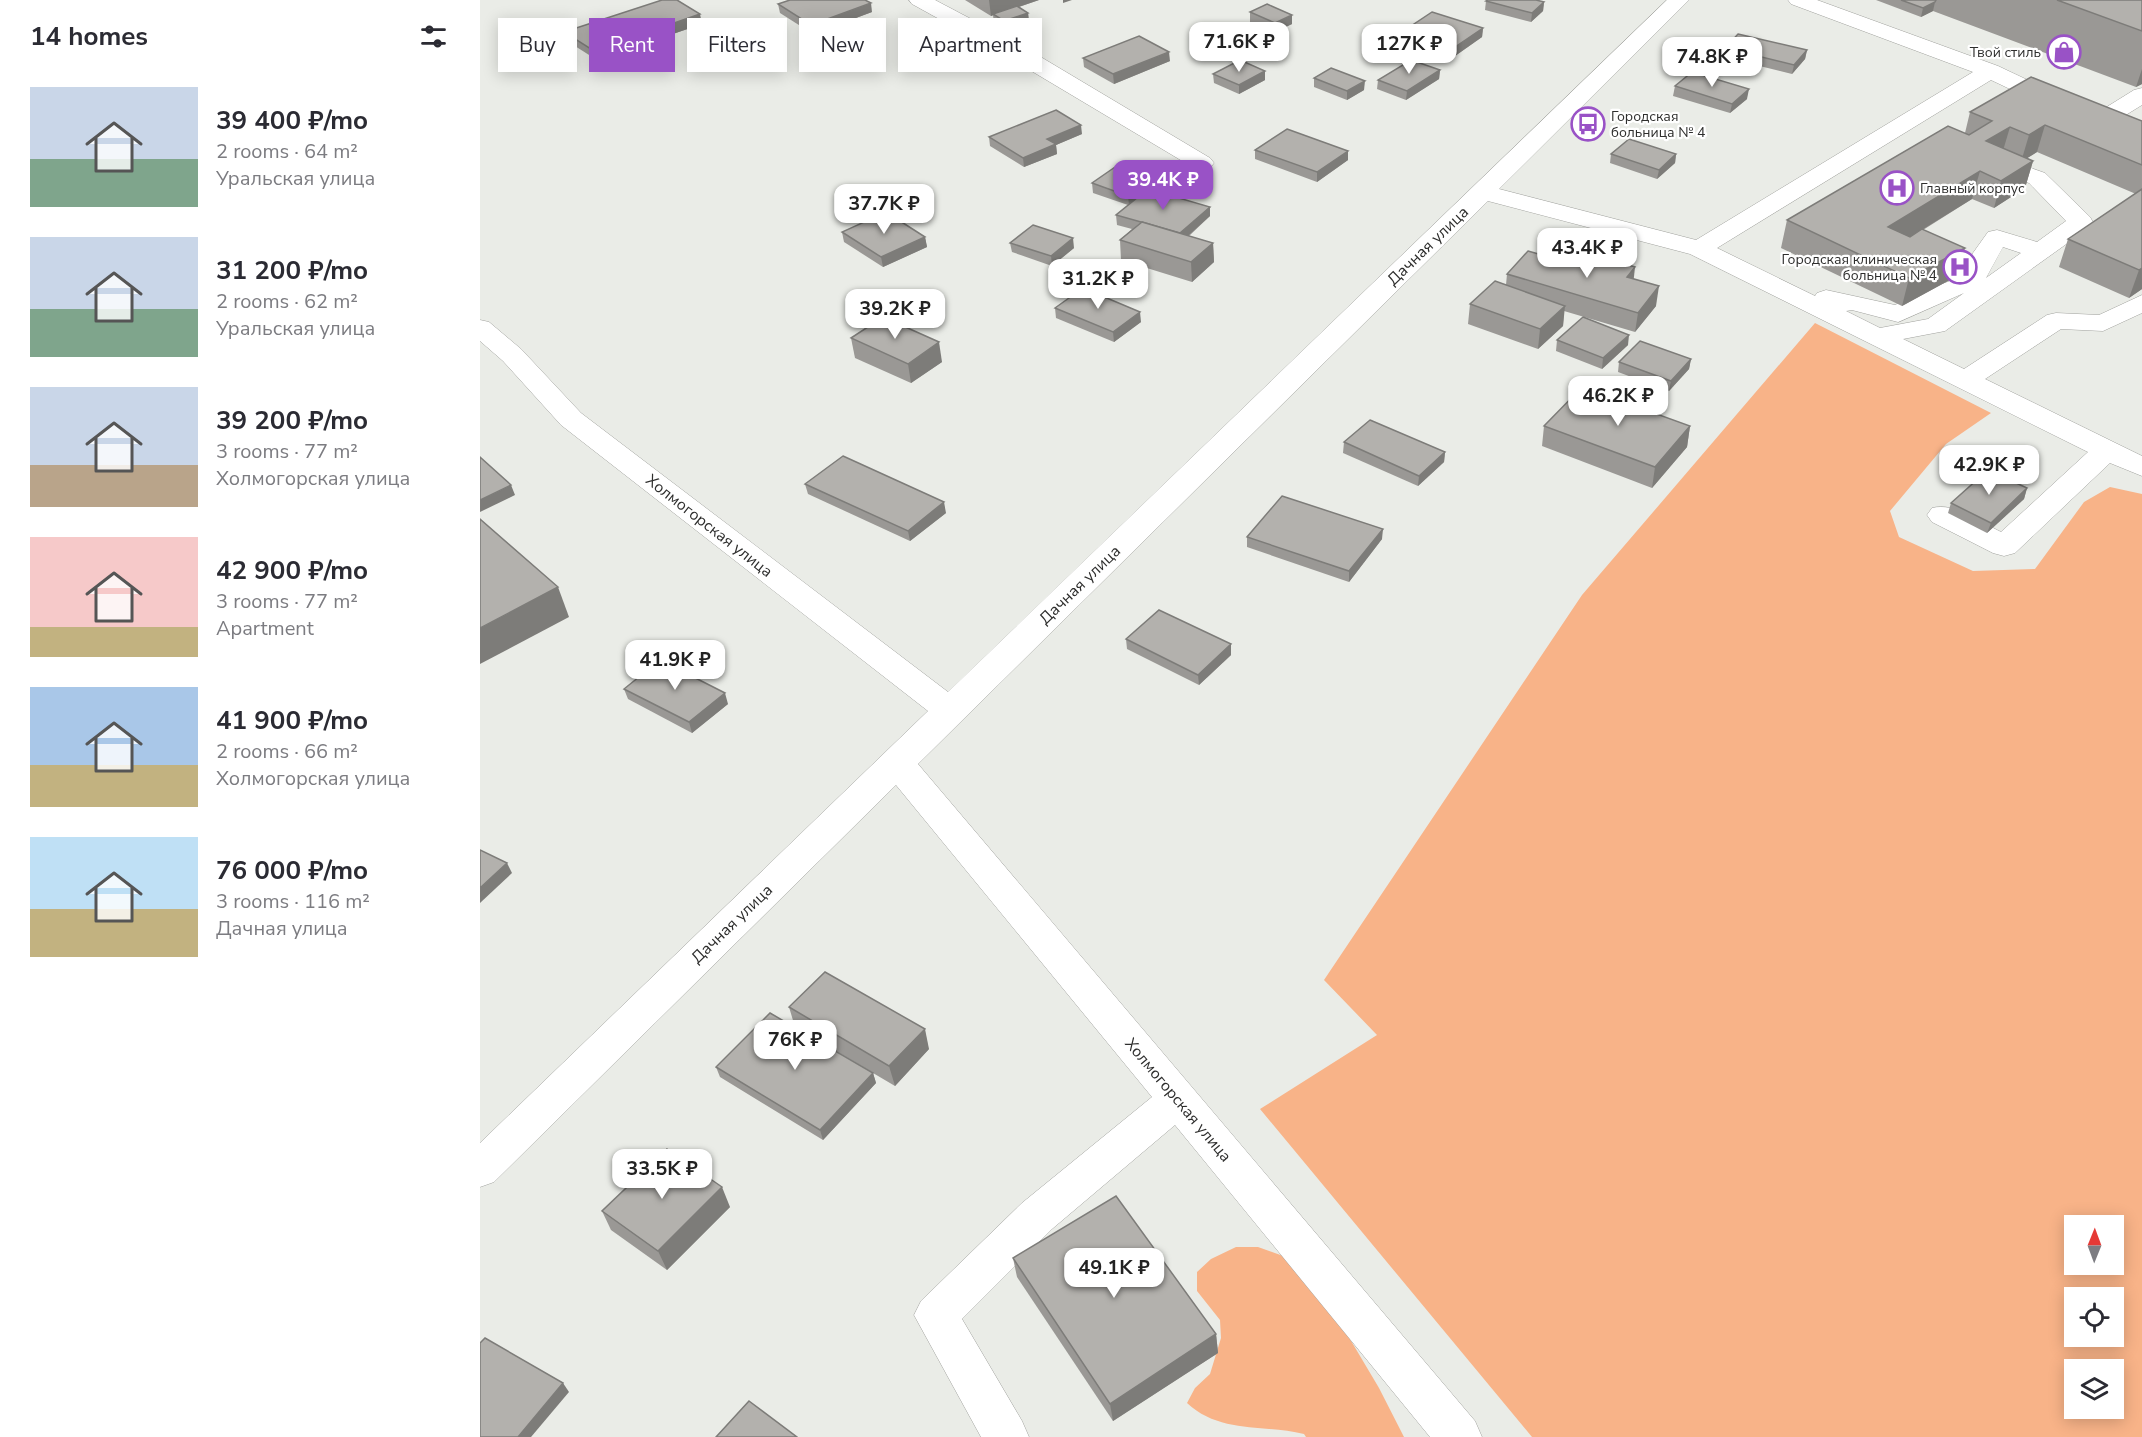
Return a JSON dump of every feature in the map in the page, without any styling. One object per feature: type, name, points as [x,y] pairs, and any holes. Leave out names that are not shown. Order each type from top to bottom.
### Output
[{"type":"street","points":[[919,0],[1016,52],[1202,163]]},
{"type":"street","name":"Дачная улица","points":[[480,1169],[1679,0]]},
{"type":"street","points":[[1798,0],[1990,71],[2098,122],[2142,139]]},
{"type":"street","points":[[1700,249],[1914,128],[1990,71]]},
{"type":"street","points":[[2098,122],[2142,95]]},
{"type":"street","points":[[1878,336],[1936,325],[2080,222],[2037,178],[1970,154]]},
{"type":"street","points":[[1483,192],[1700,249],[2142,467]]},
{"type":"street","points":[[1735,266],[1753,266],[1821,297],[1843,304],[1852,302],[1898,314],[1940,293],[1971,282],[1981,260],[1997,237],[2041,251]]},
{"type":"street","points":[[1966,380],[2056,321],[2103,323],[2142,303]]},
{"type":"street","name":"Холмогорская улица","points":[[480,328],[512,355],[571,419],[950,711]]},
{"type":"street","points":[[1942,515],[2004,546],[2107,450]]},
{"type":"street","name":"Холмогорская улица","points":[[897,762],[1459,1437]]},
{"type":"street","points":[[1006,1437],[936,1315],[1037,1216],[1178,1099]]},
{"type":"shaded area","points":[[1815,323],[1991,413],[1946,444],[1890,511],[1899,537],[1973,571],[2035,569],[2084,502],[2110,487],[2142,494],[2142,1437],[1532,1437],[1260,1109],[1377,1035],[1324,980],[1582,595]]},
{"type":"shaded area","points":[[1236,1247],[1258,1247],[1297,1261],[1344,1329],[1379,1388],[1404,1437],[1306,1437],[1304,1434],[1289,1431],[1228,1424],[1214,1420],[1187,1403],[1195,1388],[1210,1374],[1221,1338],[1220,1320],[1197,1291],[1197,1272],[1211,1259]]},
{"type":"building","points":[[662,0],[677,0],[700,14],[675,23],[675,18],[607,18]]},
{"type":"building","points":[[790,0],[865,0],[871,3],[830,18],[800,18],[778,4]]},
{"type":"building","points":[[1901,0],[1936,0],[1923,8]]},
{"type":"building","points":[[2057,0],[2142,0],[2142,31]]},
{"type":"building","points":[[1486,1],[1544,2],[1532,13]]},
{"type":"building","points":[[1267,4],[1292,15],[1275,23],[1250,12]]},
{"type":"building","points":[[1017,6],[1028,13],[1013,18],[999,18],[993,14]]},
{"type":"building","points":[[1432,12],[1483,28],[1455,47],[1405,30]]},
{"type":"building","points":[[589,24],[589,48],[577,40],[577,28]]},
{"type":"building","points":[[1738,34],[1807,50],[1794,65],[1725,48]]},
{"type":"building","points":[[1139,36],[1169,52],[1113,74],[1083,58]]},
{"type":"building","points":[[1240,60],[1265,71],[1239,85],[1213,74]]},
{"type":"building","points":[[1411,60],[1440,70],[1407,91],[1378,80]]},
{"type":"building","points":[[1331,68],[1365,81],[1347,91],[1314,78]]},
{"type":"building","points":[[1692,72],[1749,89],[1732,104],[1675,86]]},
{"type":"building","points":[[2031,77],[2142,121],[2142,165],[2045,125],[2029,135],[2010,127],[1986,141],[2033,161],[2001,181],[1980,171],[1888,227],[1910,237],[1922,229],[1965,248],[1909,278],[1787,220],[1948,126],[1969,135],[1992,121],[1970,112]]},
{"type":"building","points":[[1056,110],[1081,125],[1047,139],[1056,144],[1023,158],[989,137]]},
{"type":"building","points":[[1287,129],[1348,151],[1317,172],[1255,150]]},
{"type":"building","points":[[1629,139],[1676,154],[1659,170],[1611,154]]},
{"type":"building","points":[[1118,165],[1153,177],[1128,196],[1092,183]]},
{"type":"building","points":[[1148,189],[1210,207],[1180,233],[1116,215]]},
{"type":"building","points":[[2142,189],[2142,268],[2139,270],[2068,239]]},
{"type":"building","points":[[886,212],[925,237],[881,257],[842,232]]},
{"type":"building","points":[[1142,222],[1213,243],[1191,262],[1120,240]]},
{"type":"building","points":[[1033,225],[1073,238],[1051,256],[1010,243]]},
{"type":"building","points":[[1528,251],[1570,263],[1581,251],[1635,267],[1627,277],[1659,286],[1638,313],[1507,274]]},
{"type":"building","points":[[1495,281],[1565,306],[1540,329],[1470,304]]},
{"type":"building","points":[[1083,288],[1140,312],[1113,332],[1055,308]]},
{"type":"building","points":[[883,317],[939,342],[908,364],[851,338]]},
{"type":"building","points":[[1583,317],[1629,335],[1603,358],[1557,340]]},
{"type":"building","points":[[1640,341],[1691,359],[1671,381],[1619,362]]},
{"type":"building","points":[[1582,387],[1690,426],[1655,467],[1544,426]]},
{"type":"building","points":[[1370,420],[1445,452],[1419,476],[1344,442]]},
{"type":"building","points":[[843,456],[944,502],[908,531],[805,484]]},
{"type":"building","points":[[480,457],[511,485],[480,500]]},
{"type":"building","points":[[1988,470],[2027,488],[1991,523],[1951,503]]},
{"type":"building","points":[[1282,496],[1383,529],[1349,571],[1247,537]]},
{"type":"building","points":[[480,519],[558,587],[480,628]]},
{"type":"building","points":[[1159,610],[1231,644],[1198,675],[1126,639]]},
{"type":"building","points":[[660,660],[725,693],[689,722],[624,689]]},
{"type":"building","points":[[480,850],[507,863],[480,888]]},
{"type":"building","points":[[825,972],[925,1029],[889,1066],[789,1007]]},
{"type":"building","points":[[770,1013],[873,1073],[820,1130],[716,1067]]},
{"type":"building","points":[[667,1149],[722,1187],[658,1251],[602,1211]]},
{"type":"building","points":[[1116,1196],[1216,1334],[1110,1404],[1013,1258]]},
{"type":"building","points":[[485,1338],[563,1383],[518,1437],[480,1437],[480,1343]]},
{"type":"building","points":[[749,1401],[797,1437],[716,1437]]},
{"type":"place","name":"Твой стиль","points":[[2064,52]]},
{"type":"place","name":"Городская больница № 4","points":[[1588,124]]},
{"type":"place","name":"Главный корпус","points":[[1897,188]]},
{"type":"place","name":"Городская клиническая больница № 4","points":[[1960,267]]}]
